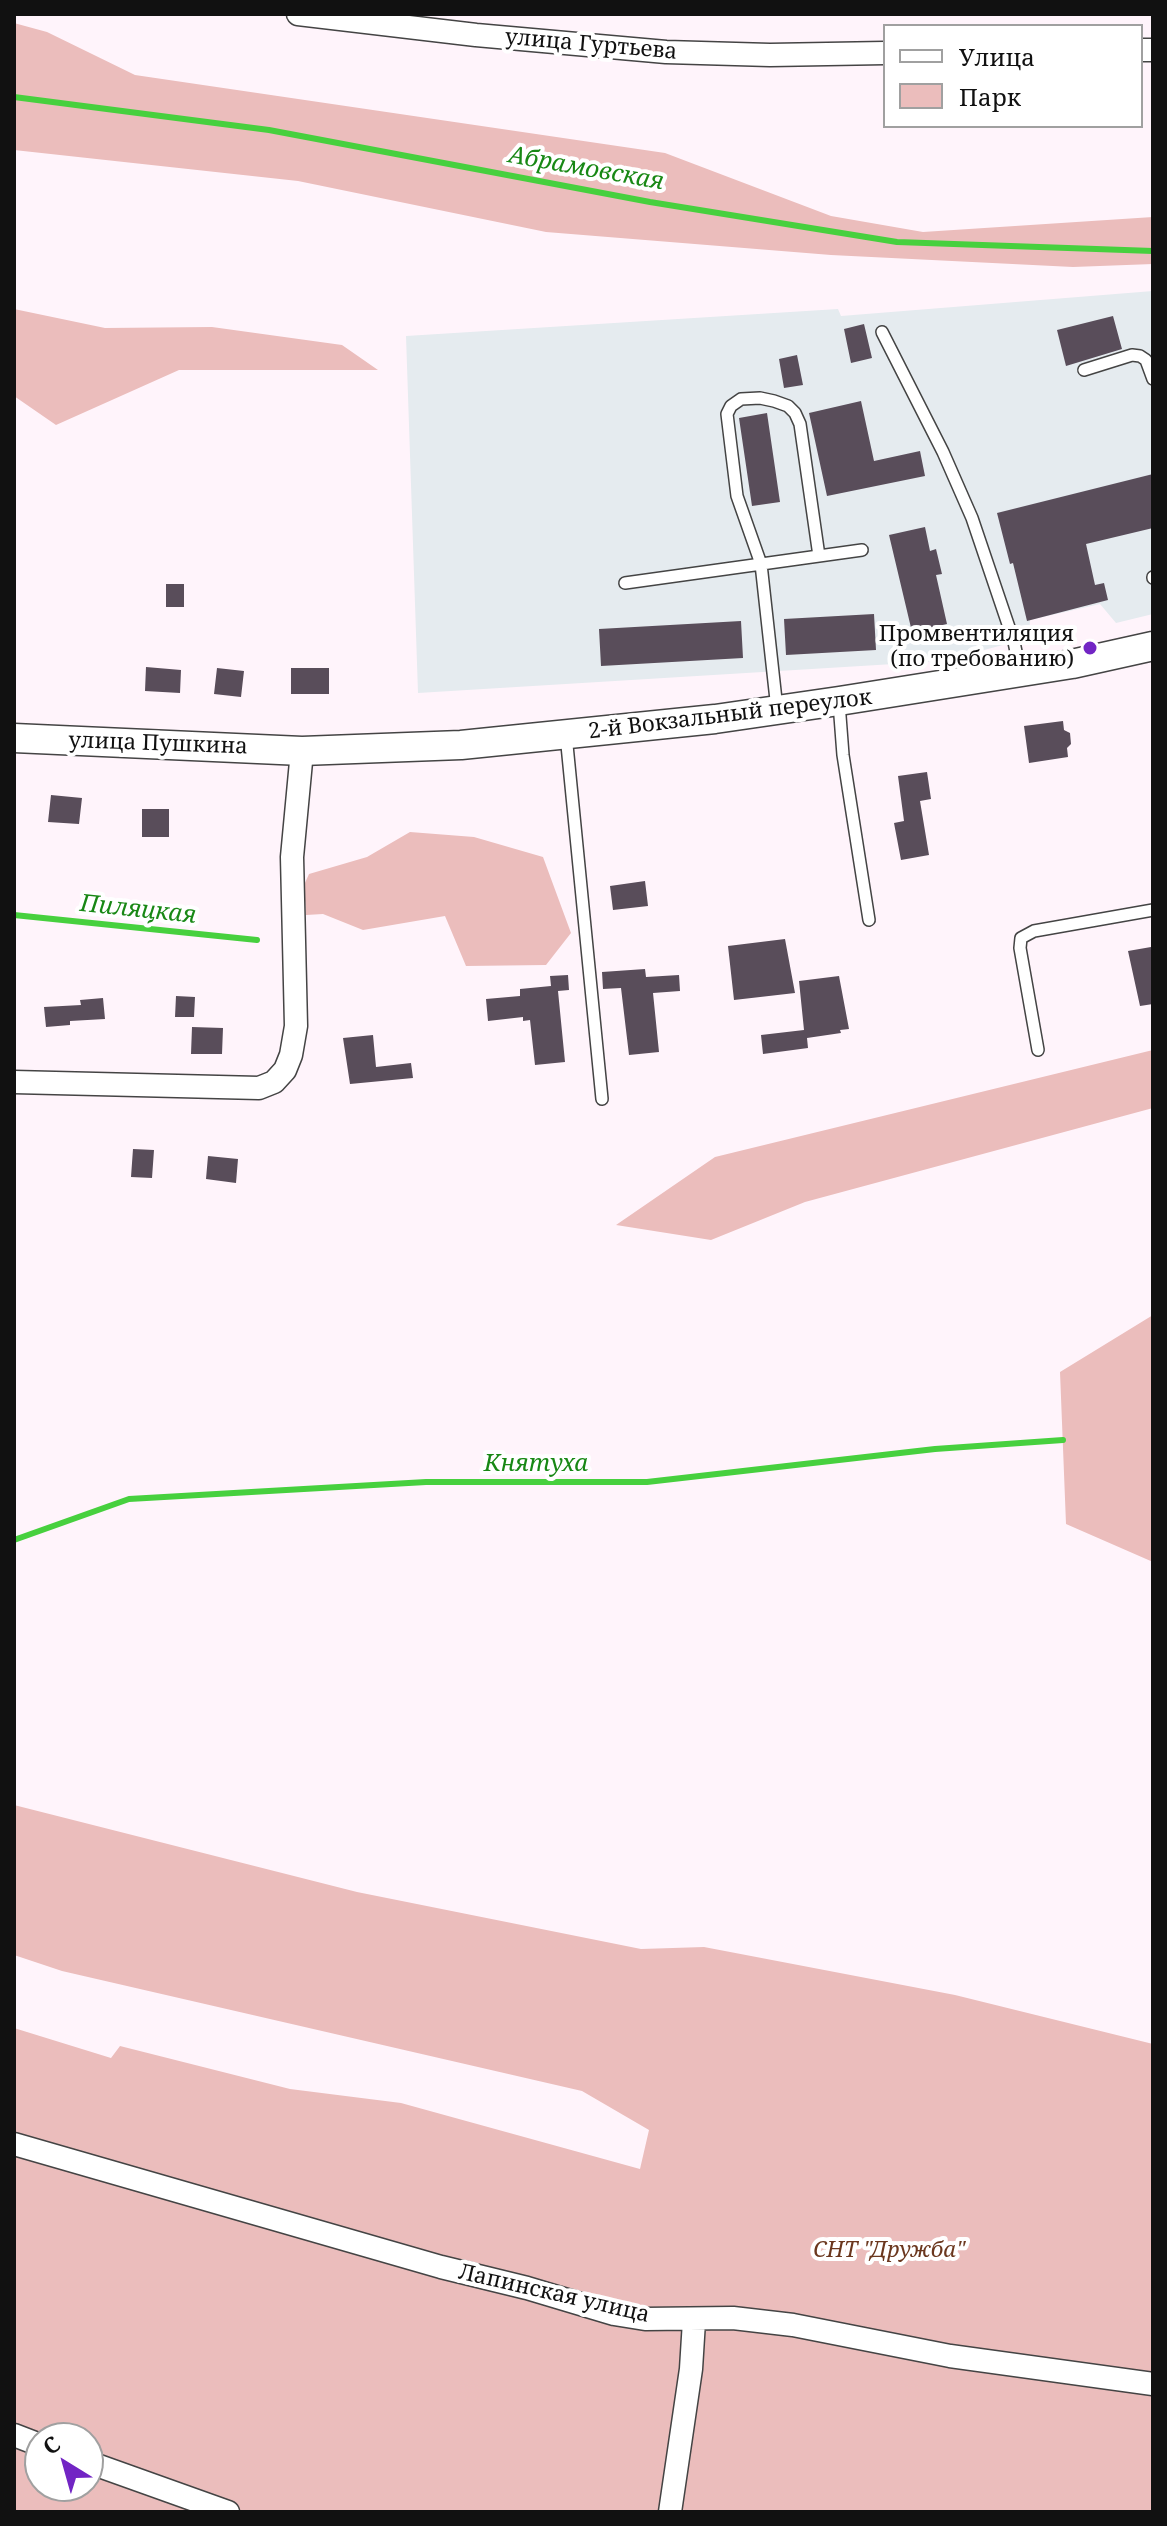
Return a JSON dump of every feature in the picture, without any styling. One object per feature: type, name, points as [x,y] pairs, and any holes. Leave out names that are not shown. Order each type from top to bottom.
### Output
[{"type":"street","name":"улица Гуртьева","points":[[298,14],[476,35],[666,52],[770,55],[883,53]]},
{"type":"street","name":"2-й Вокзальный переулок","points":[[302,751],[461,745],[777,710],[1020,672],[1153,646]]},
{"type":"street","name":"улица Пушкина","points":[[14,738],[302,751]]},
{"type":"street","points":[[14,1082],[259,1088],[274,1082],[285,1070],[296,1026],[292,857],[302,751]]},
{"type":"street","name":"Лапинская улица","points":[[14,2144],[614,2314],[694,2321],[733,2318],[793,2325],[950,2356],[1153,2384]]},
{"type":"street","points":[[670,2512],[691,2369],[694,2321]]},
{"type":"street","points":[[104,2468],[228,2512]]},
{"type":"lane","points":[[882,332],[943,452],[972,518],[1014,642],[1020,672]]},
{"type":"lane","points":[[1084,370],[1132,355],[1140,356],[1146,360],[1153,379]]},
{"type":"lane","points":[[777,710],[761,564],[741,514],[730,441],[727,414],[731,406],[741,399],[774,401],[788,406],[795,413],[800,424],[819,556]]},
{"type":"lane","points":[[625,583],[862,550]]},
{"type":"lane","points":[[839,701],[843,755],[869,920]]},
{"type":"lane","points":[[566,735],[602,1099]]},
{"type":"lane","points":[[1038,1050],[1020,948],[1021,938],[1034,931],[1153,910]]},
{"type":"shaded area","points":[[1153,291],[1153,614],[1116,623],[1100,604],[1030,620],[1029,638],[943,661],[418,693],[406,336],[838,309],[841,316]]},
{"type":"green space","points":[[14,23],[47,32],[135,75],[665,153],[831,216],[923,232],[1153,217],[1153,264],[1073,267],[831,255],[546,232],[298,181],[14,150]]},
{"type":"green space","points":[[14,309],[105,328],[212,327],[342,345],[378,370],[179,370],[56,425],[14,396]]},
{"type":"green space","points":[[410,832],[474,837],[543,857],[571,933],[546,965],[466,966],[445,916],[363,930],[323,914],[306,915],[304,885],[309,874],[367,857]]},
{"type":"green space","points":[[1153,1050],[1153,1108],[805,1202],[711,1240],[616,1225],[715,1157]]},
{"type":"green space","points":[[1153,1315],[1153,1562],[1066,1524],[1060,1372]]},
{"type":"green space","name":"СНТ \"Дружба\"","points":[[14,1805],[357,1892],[641,1949],[704,1947],[955,1995],[1153,2044],[1153,2512],[14,2512],[14,2028],[111,2058],[120,2046],[290,2089],[401,2103],[640,2169],[649,2130],[582,2091],[62,1971],[14,1955]]},
{"type":"building","points":[[1113,316],[1122,349],[1066,366],[1057,330]]},
{"type":"building","points":[[864,324],[872,358],[851,363],[844,329]]},
{"type":"building","points":[[797,355],[803,385],[784,388],[779,359]]},
{"type":"building","points":[[861,401],[874,461],[920,451],[925,476],[827,496],[809,413]]},
{"type":"building","points":[[767,413],[780,502],[752,506],[739,418]]},
{"type":"building","points":[[1153,474],[1153,528],[1086,544],[1095,585],[1104,583],[1108,600],[1027,621],[997,513]]},
{"type":"building","points":[[925,527],[930,551],[936,549],[942,574],[936,575],[947,624],[912,632],[889,535]]},
{"type":"building","points":[[166,584],[184,584],[184,607],[166,607]]},
{"type":"building","points":[[874,614],[876,650],[786,655],[784,619]]},
{"type":"building","points":[[741,621],[743,658],[601,666],[599,629]]},
{"type":"building","points":[[146,667],[181,670],[180,693],[145,691]]},
{"type":"building","points":[[217,668],[244,671],[241,697],[214,694]]},
{"type":"building","points":[[291,668],[329,668],[329,694],[291,694]]},
{"type":"building","points":[[1063,721],[1064,730],[1070,733],[1068,757],[1029,763],[1024,726]]},
{"type":"building","points":[[927,772],[931,799],[920,801],[929,855],[901,860],[894,823],[904,821],[898,776]]},
{"type":"building","points":[[51,795],[82,798],[79,824],[48,822]]},
{"type":"building","points":[[142,809],[169,809],[169,837],[142,837]]},
{"type":"building","points":[[645,881],[648,906],[613,910],[610,886]]},
{"type":"building","points":[[785,939],[795,993],[734,1000],[728,946]]},
{"type":"building","points":[[1151,947],[1153,1004],[1140,1006],[1128,951]]},
{"type":"building","points":[[645,969],[646,977],[679,975],[680,991],[653,993],[659,1052],[629,1055],[621,988],[603,989],[602,972]]},
{"type":"building","points":[[568,975],[569,990],[558,991],[565,1062],[535,1065],[530,1020],[523,1021],[523,1017],[488,1021],[486,999],[520,996],[520,989],[551,986],[550,976]]},
{"type":"building","points":[[839,976],[849,1029],[807,1038],[808,1048],[763,1054],[761,1035],[804,1030],[799,981]]},
{"type":"building","points":[[176,996],[195,997],[194,1017],[175,1017]]},
{"type":"building","points":[[103,998],[105,1019],[70,1021],[70,1025],[46,1027],[44,1007],[81,1005],[80,1000]]},
{"type":"building","points":[[192,1027],[223,1028],[222,1054],[191,1054]]},
{"type":"building","points":[[373,1035],[376,1067],[411,1063],[413,1078],[350,1084],[343,1038]]},
{"type":"building","points":[[133,1149],[154,1150],[152,1178],[131,1177]]},
{"type":"building","points":[[208,1156],[238,1159],[236,1183],[206,1179]]},
{"type":"waterway","name":"Абрамовская","points":[[14,97],[269,130],[650,202],[897,242],[1153,251]]},
{"type":"waterway","name":"Пиляцкая","points":[[14,915],[257,940]]},
{"type":"waterway","name":"Княтуха","points":[[14,1540],[129,1499],[426,1482],[647,1482],[935,1449],[1063,1440]]},
{"type":"place","name":"Промвентиляция (по требованию)","points":[[1090,648]]}]
